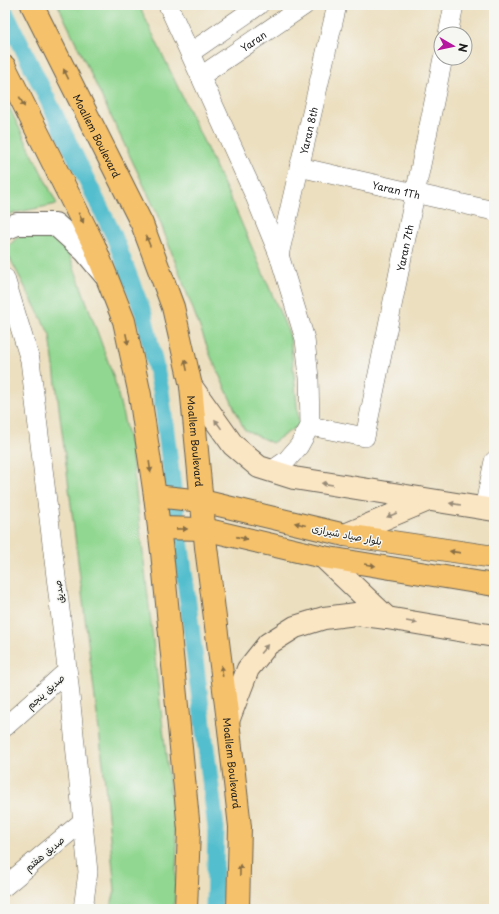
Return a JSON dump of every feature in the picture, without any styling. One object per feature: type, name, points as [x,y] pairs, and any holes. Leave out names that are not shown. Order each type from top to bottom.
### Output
[{"type":"main road","name":"Moallem Boulevard","points":[[32,5],[142,224],[173,307],[191,386],[204,529],[240,827],[238,909]]},
{"type":"main road","points":[[5,67],[94,245],[124,322],[140,395],[159,528],[189,830],[186,909]]},
{"type":"main road","points":[[191,386],[233,445],[259,467],[294,478],[489,509]]},
{"type":"main road","name":"بلوار صیاد شیرازی","points":[[155,496],[202,501],[345,535],[494,557]]},
{"type":"main road","points":[[345,535],[428,500]]},
{"type":"main road","points":[[159,528],[204,529],[323,557],[494,585]]},
{"type":"main road","points":[[323,557],[387,618]]},
{"type":"main road","points":[[228,721],[248,669],[268,644],[295,627],[324,618],[356,614],[494,636]]},
{"type":"street","points":[[168,5],[254,194],[279,255],[305,339],[309,378],[310,426],[299,446],[287,460],[271,471]]},
{"type":"street","name":"Yaran","points":[[201,76],[305,5]]},
{"type":"street","name":"Yaran 8th","points":[[279,255],[337,5]]},
{"type":"street","points":[[450,26],[454,5]]},
{"type":"street","points":[[190,53],[252,7]]},
{"type":"street","name":"Yaran 7th","points":[[310,426],[365,437],[441,66]]},
{"type":"street","name":"Yaran 1Th","points":[[299,167],[494,211]]},
{"type":"street","points":[[5,229],[17,224],[55,224],[85,251],[107,279]]},
{"type":"street","name":"صدیق","points":[[5,278],[30,360],[67,671],[88,872],[83,909]]},
{"type":"street","points":[[489,509],[494,461]]},
{"type":"street","name":"صدیق پنجم","points":[[5,727],[67,671]]},
{"type":"street","name":"صدیق هفتم","points":[[5,886],[83,821]]},
{"type":"green space","points":[[58,5],[139,5],[235,208],[290,336],[299,425],[272,443],[244,429],[211,357],[156,211]]},
{"type":"green space","points":[[5,99],[57,204],[5,215]]},
{"type":"green space","points":[[43,234],[66,245],[114,378],[131,449],[177,850],[174,909],[110,909],[115,891],[103,763],[50,335],[5,249],[18,237]]},
{"type":"waterway","points":[[5,12],[114,236],[144,315],[161,391],[173,488]]},
{"type":"waterway","points":[[176,508],[177,519]]},
{"type":"waterway","points":[[180,539],[216,828],[214,909]]}]
